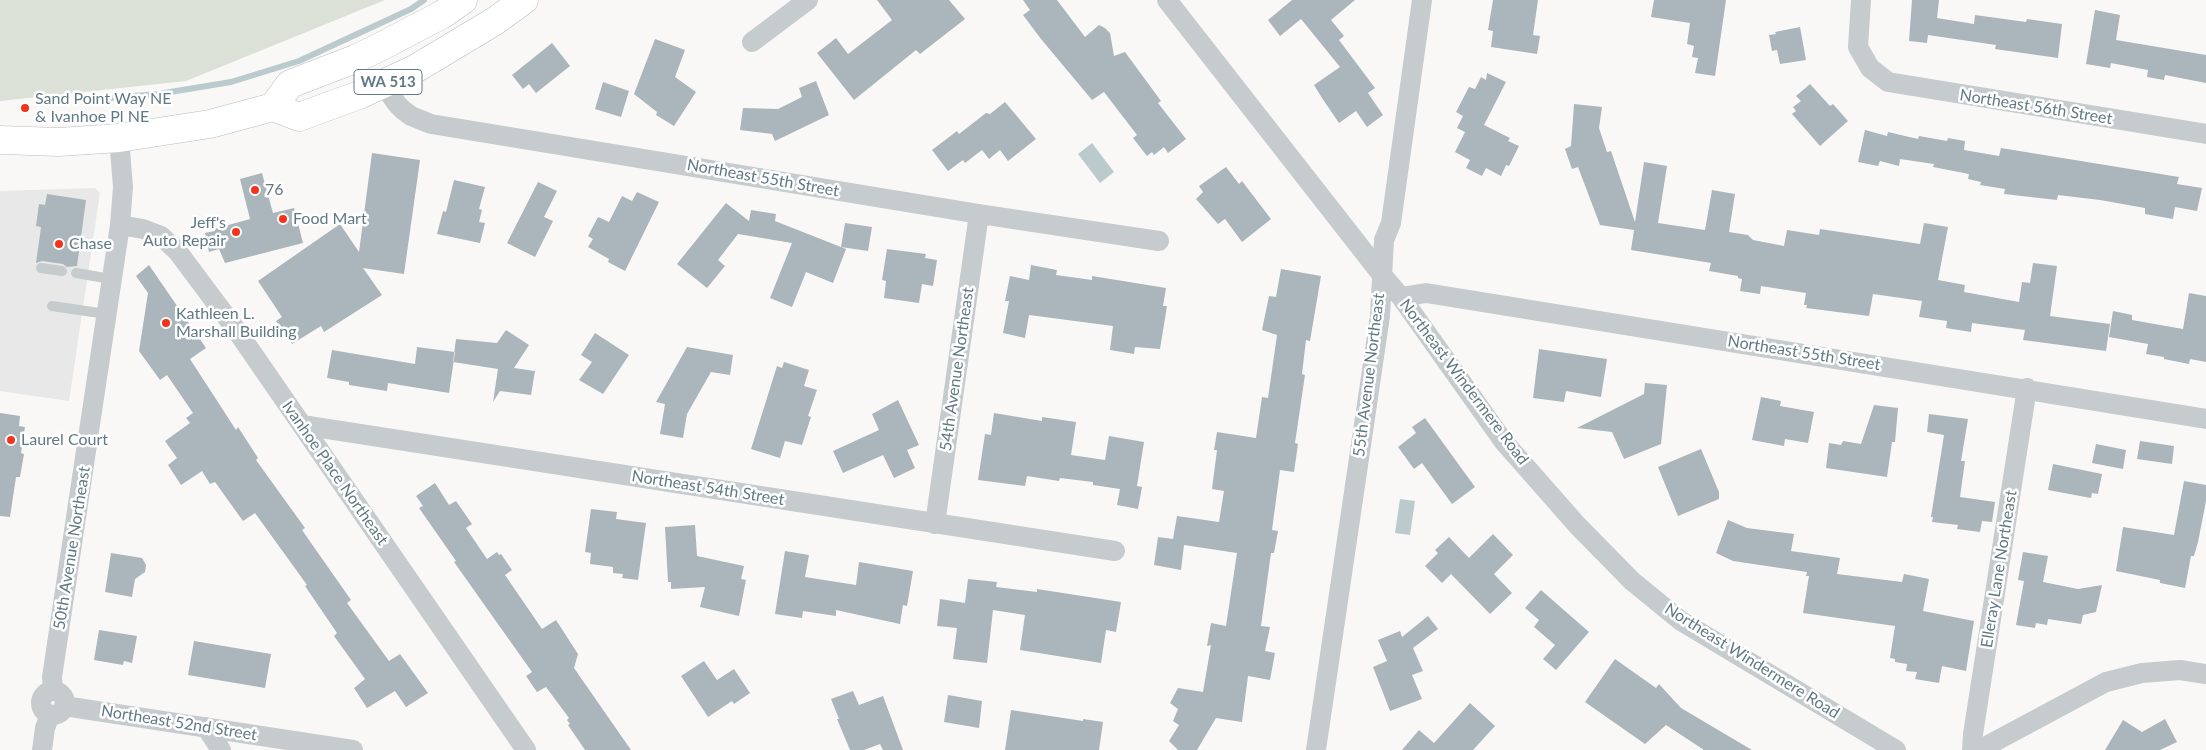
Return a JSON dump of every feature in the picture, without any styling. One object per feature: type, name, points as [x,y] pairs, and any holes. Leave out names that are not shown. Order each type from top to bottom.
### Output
[{"type":"main road","name":"WA 513","points":[[463,0],[443,14],[370,52],[290,84],[273,108],[299,117],[384,84],[452,48],[495,22],[524,0]]},
{"type":"main road","points":[[0,140],[59,142],[119,138],[210,124],[273,108]]},
{"type":"street","points":[[752,42],[808,0]]},
{"type":"street","name":"Northeast Windermere Road","points":[[1167,0],[1402,298],[1504,442],[1578,525],[1632,581],[1681,621],[1896,750]]},
{"type":"street","name":"55th Avenue Northeast","points":[[1316,750],[1380,316],[1384,240],[1391,223],[1422,0]]},
{"type":"street","name":"Northeast 56th Street","points":[[1861,0],[1858,47],[1870,68],[1888,82],[2206,134]]},
{"type":"street","name":"Northeast 55th Street","points":[[384,84],[403,110],[411,116],[431,124],[980,214],[1159,241]]},
{"type":"street","name":"50th Avenue Northeast","points":[[42,750],[45,728],[56,704],[52,677],[86,463],[120,225],[123,187],[119,138]]},
{"type":"street","name":"54th Avenue Northeast","points":[[935,524],[980,214]]},
{"type":"street","name":"Ivanhoe Place Northeast","points":[[120,225],[150,231],[170,243],[237,332],[526,750]]},
{"type":"street","name":"Northeast 55th Street","points":[[1402,298],[1426,293],[2027,388],[2206,419]]},
{"type":"street","name":"Elleray Lane Northeast","points":[[1972,750],[2027,388]]},
{"type":"street","name":"Northeast 54th Street","points":[[302,425],[1115,551]]},
{"type":"street","points":[[1980,750],[2106,682],[2142,673],[2180,670],[2206,674]]},
{"type":"street","name":"Northeast 52nd Street","points":[[56,704],[353,750]]},
{"type":"street","points":[[206,727],[221,750]]},
{"type":"lane","points":[[41,268],[62,271]]},
{"type":"lane","points":[[76,273],[111,279]]},
{"type":"lane","points":[[52,306],[106,314]]},
{"type":"shaded area","points":[[0,0],[385,0],[186,81],[0,101]]},
{"type":"shaded area","points":[[1092,143],[1114,172],[1100,183],[1078,154]]},
{"type":"shaded area","points":[[95,188],[100,193],[69,401],[0,391],[0,191]]},
{"type":"shaded area","points":[[1400,499],[1415,501],[1410,535],[1395,533]]},
{"type":"building","points":[[877,0],[949,0],[965,19],[920,54],[916,50],[854,100],[817,53],[836,38],[848,54],[892,20]]},
{"type":"building","points":[[1023,0],[1057,0],[1085,37],[1099,25],[1105,28],[1110,33],[1114,56],[1125,52],[1161,101],[1158,103],[1186,139],[1168,153],[1164,147],[1154,155],[1152,152],[1147,156],[1133,138],[1137,135],[1104,92],[1092,100],[1041,39],[1023,15],[1030,10]]},
{"type":"building","points":[[1292,0],[1355,0],[1331,20],[1344,36],[1339,40],[1375,88],[1368,93],[1383,115],[1367,127],[1356,111],[1339,123],[1314,85],[1340,67],[1301,19],[1280,36],[1268,20]]},
{"type":"building","points":[[1493,0],[1538,0],[1533,35],[1540,36],[1537,54],[1491,47],[1493,31],[1488,30]]},
{"type":"building","points":[[1654,0],[1726,0],[1715,76],[1695,73],[1698,58],[1692,57],[1694,46],[1687,44],[1690,23],[1651,17]]},
{"type":"building","points":[[1912,0],[1939,0],[1937,18],[1974,24],[1975,15],[2026,22],[2027,19],[2062,24],[2058,58],[1995,49],[1996,45],[1928,35],[1927,43],[1909,41]]},
{"type":"building","points":[[2095,10],[2120,15],[2116,40],[2206,55],[2206,83],[2165,75],[2164,80],[2147,77],[2148,70],[2111,63],[2110,68],[2086,64]]},
{"type":"building","points":[[1800,27],[1806,60],[1780,64],[1777,50],[1772,51],[1769,35]]},
{"type":"building","points":[[655,39],[685,50],[675,77],[696,92],[674,126],[656,115],[657,112],[634,94]]},
{"type":"building","points":[[552,43],[570,66],[536,93],[529,84],[523,89],[512,75]]},
{"type":"building","points":[[1487,73],[1506,82],[1484,125],[1510,138],[1508,141],[1519,146],[1509,166],[1506,165],[1501,176],[1486,168],[1482,176],[1466,168],[1470,160],[1455,152],[1465,132],[1457,128],[1463,116],[1456,112],[1469,87],[1475,89],[1481,77],[1486,80]]},
{"type":"building","points":[[816,81],[829,115],[775,141],[772,134],[740,130],[743,108],[778,109],[802,97],[799,88]]},
{"type":"building","points":[[603,82],[629,91],[621,117],[595,109]]},
{"type":"building","points":[[1810,84],[1830,106],[1833,104],[1848,121],[1820,146],[1792,114],[1796,111],[1793,107],[1801,101],[1796,96]]},
{"type":"building","points":[[1005,102],[1036,139],[1008,161],[1000,150],[989,159],[982,150],[965,163],[963,160],[948,171],[932,150],[957,131],[959,134],[986,113],[990,114]]},
{"type":"building","points":[[1574,104],[1602,107],[1599,128],[1607,152],[1611,151],[1635,222],[1644,162],[1667,166],[1658,223],[1705,230],[1712,190],[1735,194],[1729,232],[1748,235],[1753,240],[1784,246],[1787,230],[1819,235],[1820,229],[1920,244],[1924,223],[1948,227],[1938,280],[1965,285],[1964,292],[2019,302],[2022,282],[2030,283],[2033,263],[2057,266],[2050,316],[2110,324],[2106,351],[2023,340],[2025,330],[1972,323],[1971,332],[1946,328],[1947,321],[1919,317],[1922,301],[1873,294],[1869,316],[1806,308],[1807,305],[1804,305],[1806,293],[1761,286],[1760,294],[1740,291],[1742,279],[1738,278],[1738,276],[1709,271],[1711,263],[1631,250],[1634,230],[1600,225],[1578,167],[1572,169],[1565,149],[1571,146]]},
{"type":"building","points":[[1865,130],[1887,136],[1888,132],[1918,139],[1919,136],[1947,141],[1948,138],[1965,141],[1964,150],[1999,156],[2001,148],[2179,177],[2177,184],[2202,188],[2197,211],[2175,207],[2173,219],[2145,214],[2145,208],[2100,200],[2058,195],[2057,200],[2004,194],[2005,189],[1980,185],[1981,182],[1968,179],[1969,174],[1933,167],[1934,164],[1900,159],[1899,166],[1880,161],[1878,166],[1858,162]]},
{"type":"building","points":[[372,153],[420,160],[404,274],[363,268],[382,295],[324,332],[321,326],[292,344],[276,321],[282,317],[258,281],[340,224],[359,252]]},
{"type":"building","points":[[1226,167],[1239,184],[1242,181],[1271,219],[1242,242],[1225,219],[1218,224],[1196,199],[1203,192],[1199,186]]},
{"type":"building","points":[[262,173],[273,213],[294,208],[303,243],[225,263],[219,249],[209,252],[205,233],[250,219],[240,179]]},
{"type":"building","points":[[454,180],[485,187],[479,209],[482,210],[479,222],[485,223],[480,243],[437,234],[443,211],[446,212]]},
{"type":"building","points":[[538,182],[557,191],[544,217],[553,221],[535,257],[507,243]]},
{"type":"building","points":[[637,192],[659,202],[625,271],[608,262],[609,259],[588,247],[593,239],[588,236],[598,217],[609,222],[622,196],[632,201]]},
{"type":"building","name":"Chase","points":[[47,194],[86,200],[77,266],[67,267],[63,264],[42,261],[36,263],[41,227],[36,226],[39,204],[45,205]]},
{"type":"building","points":[[726,203],[749,221],[751,210],[776,214],[775,221],[846,249],[833,283],[806,272],[792,307],[770,298],[792,243],[738,234],[718,260],[725,266],[707,288],[677,264]]},
{"type":"building","points":[[845,223],[872,227],[868,251],[841,247]]},
{"type":"building","points":[[887,249],[926,254],[925,258],[937,260],[933,286],[922,284],[919,303],[884,298],[886,281],[882,280]]},
{"type":"building","points":[[149,265],[206,348],[190,359],[236,430],[238,427],[258,458],[256,460],[305,528],[302,530],[351,600],[347,603],[389,661],[400,654],[428,693],[406,707],[395,691],[367,708],[354,688],[365,679],[334,636],[337,633],[305,586],[307,585],[255,513],[243,521],[215,482],[210,484],[202,471],[181,485],[168,465],[177,458],[165,441],[190,423],[186,418],[193,413],[167,375],[160,380],[139,351],[148,293],[136,276]]},
{"type":"building","points":[[1031,265],[1057,270],[1056,275],[1092,280],[1092,276],[1166,288],[1163,306],[1167,306],[1160,349],[1135,347],[1134,354],[1110,350],[1113,326],[1029,315],[1025,338],[1003,333],[1009,301],[1005,301],[1010,276],[1029,280]]},
{"type":"building","points":[[1281,269],[1321,276],[1310,341],[1306,340],[1302,374],[1305,375],[1295,443],[1298,444],[1294,472],[1280,470],[1272,530],[1278,531],[1274,553],[1271,553],[1261,626],[1270,627],[1265,651],[1275,653],[1270,680],[1248,676],[1242,722],[1216,718],[1197,750],[1178,750],[1169,741],[1179,725],[1173,721],[1178,709],[1170,703],[1178,688],[1203,692],[1211,645],[1207,646],[1211,623],[1226,626],[1237,553],[1184,545],[1181,570],[1154,565],[1158,537],[1173,539],[1177,516],[1219,522],[1224,491],[1212,489],[1217,450],[1214,450],[1217,432],[1256,438],[1262,397],[1268,398],[1277,335],[1262,330],[1269,296],[1276,297]]},
{"type":"building","points":[[2189,293],[2206,296],[2206,362],[2190,359],[2189,364],[2164,359],[2164,357],[2146,354],[2148,344],[2109,337],[2113,311],[2132,315],[2132,320],[2183,329]]},
{"type":"building","points":[[506,330],[529,345],[514,368],[535,371],[531,395],[500,391],[493,402],[498,369],[453,362],[456,339],[497,343]]},
{"type":"building","points":[[595,333],[629,355],[603,394],[579,380],[592,362],[581,355]]},
{"type":"building","points":[[417,347],[455,352],[449,393],[388,383],[387,391],[349,385],[349,382],[327,378],[332,350],[415,364]]},
{"type":"building","points":[[687,347],[733,355],[730,375],[711,372],[687,414],[683,438],[660,434],[665,404],[656,402]]},
{"type":"building","points":[[1539,349],[1607,359],[1601,397],[1566,391],[1564,402],[1533,398]]},
{"type":"building","points":[[784,362],[809,370],[804,386],[817,390],[808,416],[811,417],[802,445],[785,441],[780,458],[751,449],[777,366],[782,368]]},
{"type":"building","points":[[1645,383],[1667,385],[1661,444],[1624,459],[1612,432],[1577,428],[1644,394]]},
{"type":"building","points":[[1761,397],[1781,401],[1780,406],[1814,412],[1808,443],[1785,439],[1784,446],[1752,440]]},
{"type":"building","points":[[898,400],[919,445],[907,450],[915,468],[894,478],[883,455],[843,473],[833,451],[879,430],[872,414]]},
{"type":"building","points":[[1874,405],[1898,408],[1895,442],[1892,442],[1887,477],[1826,468],[1829,443],[1841,445],[1843,441],[1861,444]]},
{"type":"building","name":"Laurel Court","points":[[0,413],[20,416],[19,426],[25,427],[21,453],[24,454],[20,477],[16,477],[10,517],[0,516]]},
{"type":"building","points":[[994,413],[1042,421],[1042,417],[1076,422],[1071,455],[1105,460],[1109,436],[1144,442],[1137,486],[1142,487],[1138,509],[1117,505],[1120,489],[1093,485],[1093,482],[1060,478],[1059,481],[1027,476],[1025,486],[978,480],[985,434],[991,435]]},
{"type":"building","points":[[1929,414],[1968,419],[1961,461],[1965,461],[1960,497],[1995,502],[1992,522],[1982,521],[1980,532],[1957,529],[1958,525],[1932,522],[1933,517],[1931,517],[1944,435],[1927,432]]},
{"type":"building","points":[[1425,418],[1475,487],[1452,504],[1422,463],[1414,469],[1398,447],[1416,433],[1412,427]]},
{"type":"building","points":[[2140,441],[2174,446],[2172,464],[2137,459]]},
{"type":"building","points":[[2096,444],[2126,450],[2123,469],[2092,463]]},
{"type":"building","points":[[1701,449],[1719,492],[1719,499],[1678,516],[1658,467]]},
{"type":"building","points":[[2053,464],[2102,474],[2098,494],[2092,493],[2091,498],[2048,490]]},
{"type":"building","points":[[2184,481],[2206,485],[2206,501],[2198,542],[2194,556],[2191,556],[2185,588],[2160,583],[2160,580],[2116,571],[2123,527],[2174,535]]},
{"type":"building","points":[[435,483],[449,505],[456,501],[472,524],[466,528],[487,559],[497,552],[499,555],[501,554],[512,570],[505,575],[542,629],[556,620],[578,654],[574,668],[631,750],[585,750],[568,725],[570,724],[567,720],[569,718],[546,687],[537,692],[526,676],[532,672],[454,562],[456,561],[419,508],[423,506],[416,496]]},
{"type":"building","points":[[591,509],[617,512],[616,519],[646,523],[638,580],[622,578],[623,574],[613,573],[613,567],[590,564],[591,553],[585,552]]},
{"type":"building","points":[[1728,520],[1747,528],[1794,534],[1791,551],[1840,558],[1837,574],[1902,582],[1904,574],[1929,579],[1923,611],[1974,621],[1966,671],[1942,666],[1939,683],[1915,679],[1917,672],[1906,671],[1907,664],[1895,662],[1895,659],[1890,658],[1895,626],[1803,613],[1809,576],[1806,576],[1807,572],[1733,561],[1716,553]]},
{"type":"building","points":[[695,525],[697,556],[744,566],[741,579],[746,580],[739,616],[700,607],[705,587],[671,589],[671,582],[668,582],[665,527]]},
{"type":"building","points":[[1493,534],[1513,555],[1494,574],[1512,593],[1490,614],[1451,574],[1442,583],[1425,566],[1438,553],[1435,550],[1449,537],[1469,558]]},
{"type":"building","points":[[785,551],[809,555],[805,577],[856,585],[859,562],[913,571],[907,606],[903,605],[900,624],[836,610],[836,616],[803,611],[802,618],[775,614]]},
{"type":"building","points":[[2023,552],[2048,556],[2043,582],[2078,589],[2102,585],[2096,612],[2083,615],[2081,624],[2048,619],[2047,625],[2036,623],[2035,628],[2016,625],[2024,581],[2018,580]]},
{"type":"building","points":[[111,553],[142,558],[146,565],[145,572],[135,579],[132,597],[105,592]]},
{"type":"building","points":[[968,579],[997,582],[996,587],[1037,592],[1037,589],[1121,602],[1116,632],[1106,630],[1101,663],[1020,650],[1025,615],[993,610],[987,663],[953,659],[957,628],[937,626],[940,599],[965,603]]},
{"type":"building","points":[[1541,590],[1589,632],[1556,670],[1543,659],[1555,645],[1534,627],[1539,620],[1525,608]]},
{"type":"building","points":[[1428,616],[1438,629],[1413,648],[1423,671],[1412,675],[1422,699],[1390,711],[1373,667],[1387,661],[1378,640],[1400,631],[1402,637]]},
{"type":"building","points":[[99,630],[137,636],[132,663],[124,661],[123,665],[94,660]]},
{"type":"building","points":[[194,641],[271,654],[265,688],[188,675]]},
{"type":"building","points":[[1615,659],[1656,688],[1659,684],[1681,708],[1752,750],[1704,750],[1666,725],[1645,744],[1585,702]]},
{"type":"building","points":[[704,661],[717,680],[734,669],[750,693],[734,704],[732,701],[708,717],[681,676]]},
{"type":"building","points":[[853,691],[859,705],[883,696],[903,750],[883,750],[880,744],[864,750],[850,750],[831,699]]},
{"type":"building","points":[[948,695],[982,701],[979,728],[944,722]]},
{"type":"building","points":[[1470,703],[1495,726],[1473,750],[1402,750],[1419,730],[1434,743]]},
{"type":"building","points":[[1011,710],[1083,721],[1083,719],[1103,722],[1099,750],[1005,750]]},
{"type":"building","points":[[2165,719],[2177,742],[2160,750],[2105,750],[2123,720],[2142,732]]},
{"type":"waterway","points":[[97,99],[158,94],[231,82],[299,61],[411,9],[424,0]]},
{"type":"place","name":"Sand Point Way NE & Ivanhoe Pl NE","points":[[25,108]]},
{"type":"place","name":"76","points":[[255,190]]},
{"type":"place","name":"Food Mart","points":[[283,219]]},
{"type":"place","name":"Jeff's Auto Repair","points":[[236,232]]},
{"type":"place","name":"Chase","points":[[59,244]]},
{"type":"place","name":"Kathleen L. Marshall Building","points":[[166,323]]},
{"type":"place","name":"Laurel Court","points":[[11,440]]}]
